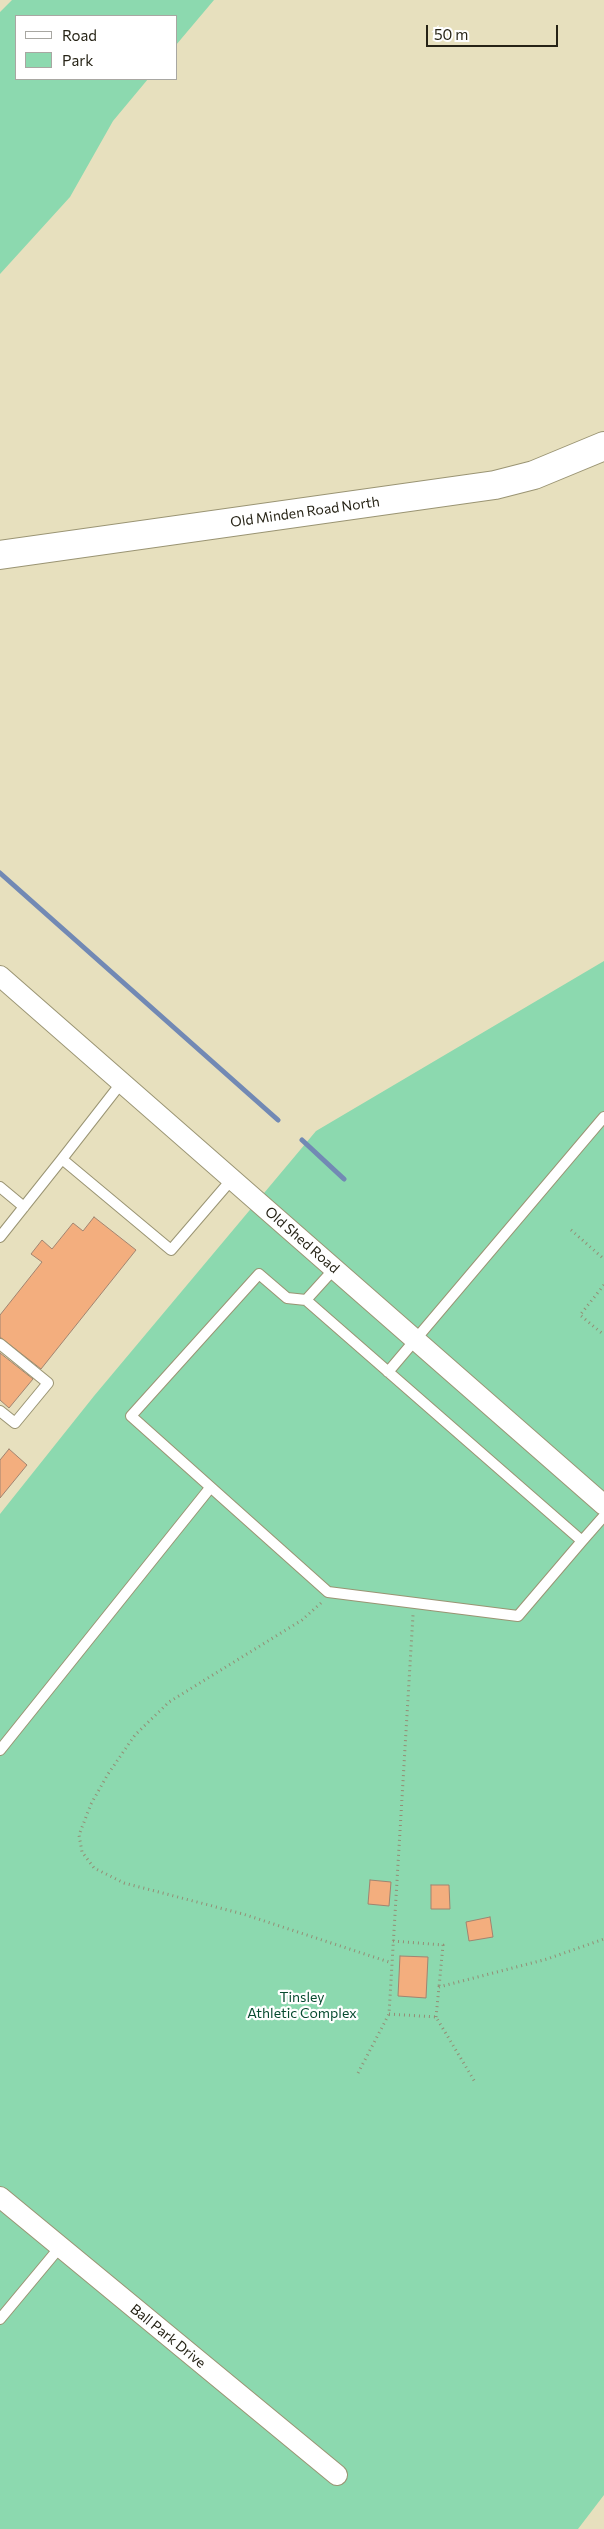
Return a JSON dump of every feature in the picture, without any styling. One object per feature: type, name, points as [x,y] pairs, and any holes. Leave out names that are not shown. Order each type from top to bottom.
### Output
[{"type":"street","name":"Old Minden Road North","points":[[0,555],[495,485],[534,476],[604,446]]},
{"type":"street","name":"Old Shed Road","points":[[0,976],[604,1505]]},
{"type":"street","name":"Ball Park Drive","points":[[0,2197],[337,2475]]},
{"type":"lane","points":[[0,1237],[122,1082]]},
{"type":"lane","points":[[388,1372],[604,1117]]},
{"type":"lane","points":[[62,1159],[171,1250],[232,1178]]},
{"type":"lane","points":[[0,1187],[24,1207]]},
{"type":"lane","points":[[306,1300],[334,1268]]},
{"type":"lane","points":[[582,1541],[306,1300],[287,1298],[259,1274],[131,1416],[328,1592],[518,1616],[604,1516]]},
{"type":"lane","points":[[0,1344],[48,1383],[15,1423],[0,1411]]},
{"type":"lane","points":[[0,1750],[210,1488]]},
{"type":"lane","points":[[0,2319],[60,2247]]},
{"type":"path","points":[[571,1230],[604,1259]]},
{"type":"path","points":[[604,1285],[580,1315],[604,1335]]},
{"type":"path","points":[[328,1592],[310,1615],[169,1702],[135,1734],[108,1774],[91,1804],[79,1835],[82,1852],[94,1868],[124,1883],[243,1914],[392,1963]]},
{"type":"path","points":[[358,2074],[389,2014],[414,1602]]},
{"type":"path","points":[[438,1987],[547,1959],[604,1939]]},
{"type":"path","points":[[393,1941],[443,1945],[436,2017],[475,2082]]},
{"type":"path","points":[[389,2014],[436,2017]]},
{"type":"green space","points":[[12,0],[214,0],[178,43],[178,15],[15,15],[15,80],[147,80],[113,121],[70,197],[0,274],[0,12]]},
{"type":"green space","name":"Tinsley Athletic Complex","points":[[604,961],[604,2495],[578,2529],[0,2529],[0,1514],[94,1396],[316,1131]]},
{"type":"building","points":[[94,1217],[136,1250],[41,1369],[0,1337],[0,1315],[42,1262],[31,1254],[42,1240],[52,1249],[73,1223],[83,1231]]},
{"type":"building","points":[[0,1353],[33,1379],[9,1408],[0,1400]]},
{"type":"building","points":[[9,1449],[27,1465],[0,1498],[0,1460]]},
{"type":"building","points":[[370,1880],[391,1882],[389,1906],[368,1904]]},
{"type":"building","points":[[431,1885],[449,1885],[450,1909],[431,1909]]},
{"type":"building","points":[[490,1917],[493,1937],[469,1941],[466,1922]]},
{"type":"building","points":[[400,1956],[428,1957],[426,1998],[398,1996]]},
{"type":"waterway","points":[[0,873],[278,1120]]},
{"type":"waterway","points":[[302,1140],[344,1179]]}]
